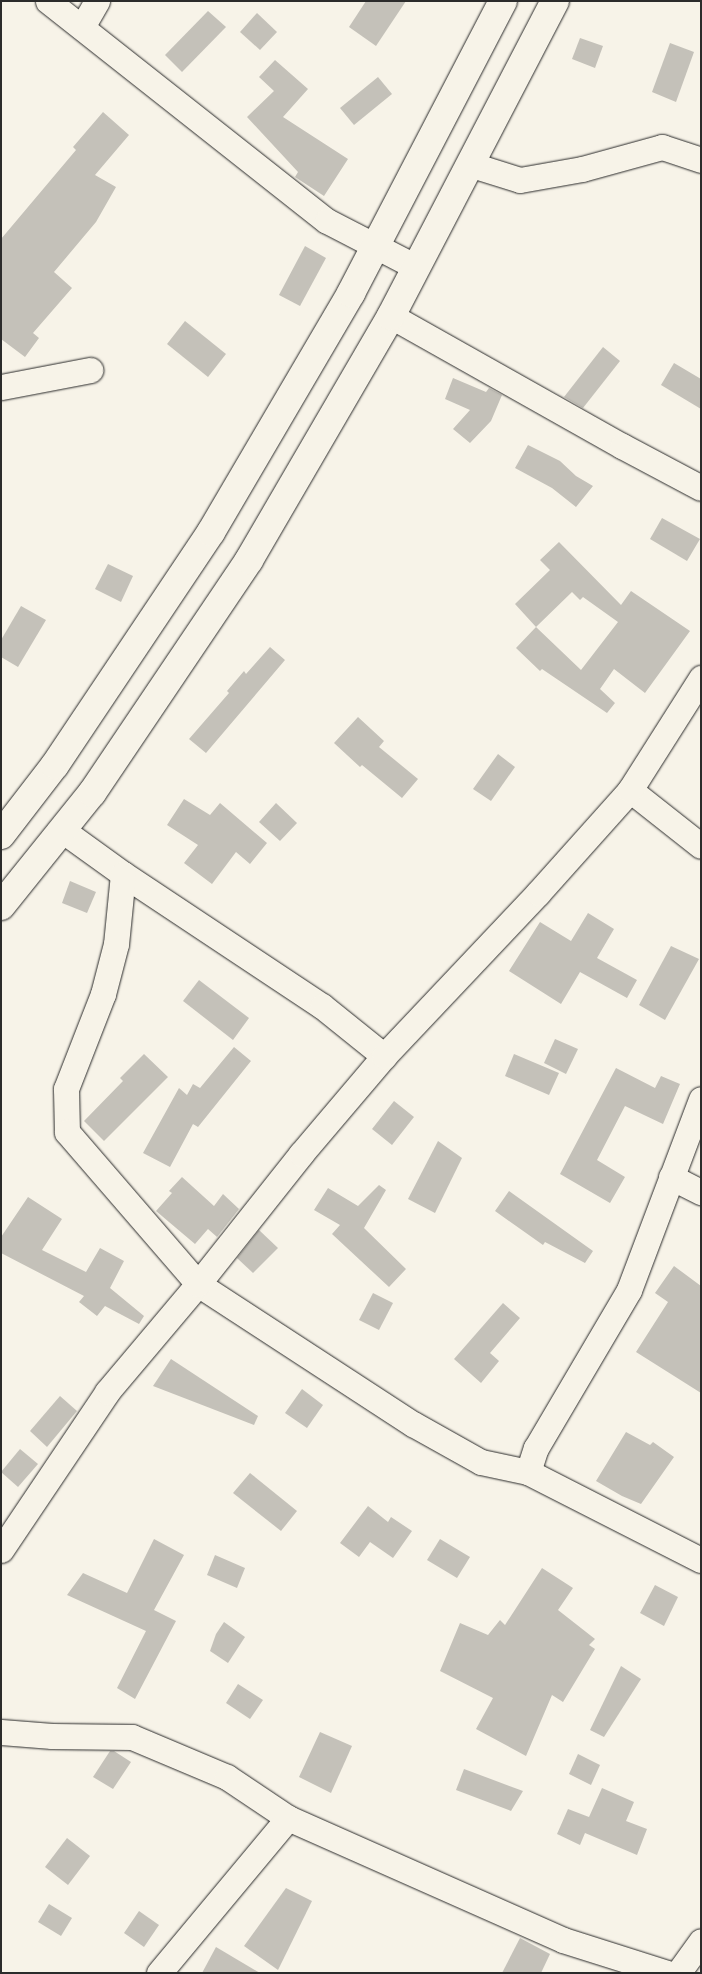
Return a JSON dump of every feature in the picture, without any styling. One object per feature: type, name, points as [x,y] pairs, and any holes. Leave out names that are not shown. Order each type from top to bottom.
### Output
[{"type":"main road","points":[[1,835],[55,765],[211,532],[351,293],[503,1]]},
{"type":"main road","points":[[1,906],[92,793],[248,560],[391,316],[555,1]]},
{"type":"street","points":[[48,1],[327,221],[416,267]]},
{"type":"street","points":[[82,27],[97,1]]},
{"type":"street","points":[[469,164],[520,180],[582,170],[662,147],[701,160]]},
{"type":"street","points":[[391,316],[622,446],[701,488]]},
{"type":"street","points":[[1,387],[90,370]]},
{"type":"street","points":[[1,1550],[108,1392],[198,1284],[301,1154],[384,1056],[538,893],[630,790],[701,678]]},
{"type":"street","points":[[630,790],[701,846]]},
{"type":"street","points":[[62,830],[123,874],[314,1000],[384,1056]]},
{"type":"street","points":[[123,874],[116,944],[110,969],[103,994],[66,1089],[67,1132],[198,1284],[413,1424],[481,1462],[528,1472],[701,1560]]},
{"type":"street","points":[[528,1472],[536,1448],[629,1290],[701,1099]]},
{"type":"street","points":[[671,1177],[701,1192]]},
{"type":"street","points":[[1,1732],[52,1736],[132,1737],[227,1777],[288,1818],[563,1940],[666,1973]]},
{"type":"street","points":[[159,1973],[288,1818]]},
{"type":"street","points":[[678,1973],[701,1942]]},
{"type":"building","points":[[366,1],[406,1],[376,46],[349,27]]},
{"type":"building","points":[[208,11],[226,27],[182,72],[165,55]]},
{"type":"building","points":[[257,13],[277,32],[260,50],[240,32]]},
{"type":"building","points":[[580,38],[603,46],[595,68],[572,59]]},
{"type":"building","points":[[670,43],[694,52],[676,102],[652,92]]},
{"type":"building","points":[[275,60],[308,89],[283,117],[348,159],[324,196],[295,177],[298,172],[247,117],[274,91],[259,77]]},
{"type":"building","points":[[378,77],[392,94],[354,125],[340,108]]},
{"type":"building","points":[[103,112],[129,135],[95,175],[116,187],[96,222],[54,272],[72,288],[33,333],[39,338],[25,357],[1,339],[1,239],[76,150],[73,147]]},
{"type":"building","points":[[305,246],[326,258],[300,306],[279,295]]},
{"type":"building","points":[[185,321],[226,354],[208,377],[167,344]]},
{"type":"building","points":[[603,347],[620,361],[583,408],[564,397]]},
{"type":"building","points":[[674,363],[701,379],[701,409],[661,385]]},
{"type":"building","points":[[453,378],[486,392],[489,388],[502,395],[491,421],[470,443],[453,429],[470,410],[445,399]]},
{"type":"building","points":[[528,445],[560,461],[576,476],[593,486],[576,507],[552,488],[515,468]]},
{"type":"building","points":[[662,518],[700,539],[687,561],[650,539]]},
{"type":"building","points":[[559,542],[621,605],[631,591],[690,631],[645,693],[614,669],[600,689],[615,703],[607,713],[542,669],[540,671],[516,648],[536,627],[515,604],[550,570],[540,560]],"holes":[[[572,592],[580,600],[583,597],[618,622],[581,670],[536,627]]]},
{"type":"building","points":[[108,564],[133,576],[121,602],[95,589]]},
{"type":"building","points":[[21,606],[46,620],[18,667],[1,657],[1,640]]},
{"type":"building","points":[[270,647],[285,660],[206,753],[189,739],[229,693],[227,691],[244,671],[246,674]]},
{"type":"building","points":[[358,717],[384,741],[379,747],[418,779],[402,798],[362,765],[360,767],[334,743]]},
{"type":"building","points":[[498,754],[515,767],[491,801],[473,789]]},
{"type":"building","points":[[184,799],[210,815],[220,803],[267,843],[250,864],[236,852],[212,884],[184,863],[198,845],[167,825]]},
{"type":"building","points":[[276,803],[297,823],[280,841],[259,822]]},
{"type":"building","points":[[70,881],[96,892],[87,913],[62,903]]},
{"type":"building","points":[[588,913],[614,929],[597,958],[637,980],[627,998],[580,972],[561,1004],[509,971],[540,922],[571,941]]},
{"type":"building","points":[[671,946],[699,959],[665,1020],[639,1005]]},
{"type":"building","points":[[199,980],[249,1018],[233,1040],[183,1001]]},
{"type":"building","points":[[555,1039],[578,1049],[566,1074],[544,1063]]},
{"type":"building","points":[[234,1047],[251,1061],[198,1127],[193,1124],[170,1167],[143,1153],[179,1088],[187,1095],[193,1084],[200,1088]]},
{"type":"building","points":[[144,1054],[168,1077],[104,1141],[84,1121],[123,1081],[120,1078]]},
{"type":"building","points":[[514,1054],[559,1073],[549,1095],[505,1076]]},
{"type":"building","points":[[616,1068],[655,1088],[661,1076],[680,1084],[663,1124],[625,1106],[597,1160],[625,1177],[610,1203],[560,1174]]},
{"type":"building","points":[[394,1101],[414,1117],[392,1145],[372,1129]]},
{"type":"building","points":[[438,1141],[462,1158],[435,1213],[408,1199]]},
{"type":"building","points":[[182,1177],[214,1206],[223,1194],[239,1209],[217,1237],[208,1229],[195,1244],[156,1211],[172,1193],[169,1191]]},
{"type":"building","points":[[379,1185],[386,1190],[364,1228],[406,1269],[389,1287],[332,1234],[340,1225],[314,1210],[328,1188],[358,1206]]},
{"type":"building","points":[[509,1191],[593,1251],[585,1263],[545,1242],[543,1245],[495,1211]]},
{"type":"building","points":[[28,1197],[62,1219],[42,1250],[86,1272],[100,1248],[124,1261],[110,1288],[144,1316],[139,1324],[105,1306],[97,1316],[79,1302],[84,1296],[1,1253],[1,1237]]},
{"type":"building","points":[[259,1230],[278,1248],[253,1273],[237,1258]]},
{"type":"building","points":[[674,1266],[701,1286],[701,1393],[636,1352],[668,1302],[655,1293]]},
{"type":"building","points":[[373,1293],[393,1303],[379,1330],[359,1320]]},
{"type":"building","points":[[503,1303],[520,1318],[490,1353],[499,1361],[481,1383],[454,1359]]},
{"type":"building","points":[[171,1359],[258,1416],[254,1425],[153,1386]]},
{"type":"building","points":[[302,1389],[323,1405],[307,1428],[285,1413]]},
{"type":"building","points":[[60,1396],[77,1411],[47,1447],[30,1431]]},
{"type":"building","points":[[626,1432],[650,1445],[653,1442],[674,1457],[641,1504],[622,1496],[596,1481]]},
{"type":"building","points":[[20,1449],[38,1464],[18,1487],[1,1472]]},
{"type":"building","points":[[250,1473],[297,1511],[281,1531],[233,1493]]},
{"type":"building","points":[[368,1506],[388,1522],[391,1517],[412,1531],[393,1558],[370,1542],[359,1557],[340,1543]]},
{"type":"building","points":[[154,1539],[184,1555],[154,1610],[176,1621],[135,1699],[117,1688],[146,1631],[67,1595],[83,1573],[127,1593]]},
{"type":"building","points":[[440,1539],[470,1557],[457,1578],[427,1560]]},
{"type":"building","points":[[215,1555],[245,1568],[237,1588],[207,1575]]},
{"type":"building","points":[[542,1568],[573,1588],[558,1610],[595,1639],[589,1645],[595,1649],[563,1702],[552,1695],[526,1756],[476,1729],[493,1698],[440,1671],[460,1623],[488,1635],[500,1620],[505,1625]]},
{"type":"building","points":[[655,1585],[678,1597],[664,1626],[640,1613]]},
{"type":"building","points":[[224,1622],[245,1637],[228,1663],[210,1651],[216,1634]]},
{"type":"building","points":[[621,1666],[641,1679],[604,1737],[590,1730]]},
{"type":"building","points":[[238,1684],[263,1700],[250,1719],[226,1703]]},
{"type":"building","points":[[320,1732],[352,1746],[331,1793],[299,1777]]},
{"type":"building","points":[[110,1751],[114,1751],[131,1762],[113,1789],[93,1777]]},
{"type":"building","points":[[578,1754],[600,1765],[591,1785],[569,1774]]},
{"type":"building","points":[[464,1769],[523,1791],[511,1811],[456,1790]]},
{"type":"building","points":[[602,1788],[634,1802],[626,1821],[647,1829],[637,1855],[585,1833],[580,1845],[557,1834],[568,1809],[589,1817]]},
{"type":"building","points":[[67,1838],[90,1856],[68,1885],[45,1867]]},
{"type":"building","points":[[286,1888],[312,1901],[278,1970],[244,1946]]},
{"type":"building","points":[[49,1904],[72,1918],[61,1936],[38,1922]]},
{"type":"building","points":[[139,1911],[159,1925],[144,1947],[124,1933]]},
{"type":"building","points":[[520,1938],[550,1954],[541,1973],[502,1973]]},
{"type":"building","points":[[216,1947],[260,1973],[202,1973]]}]
